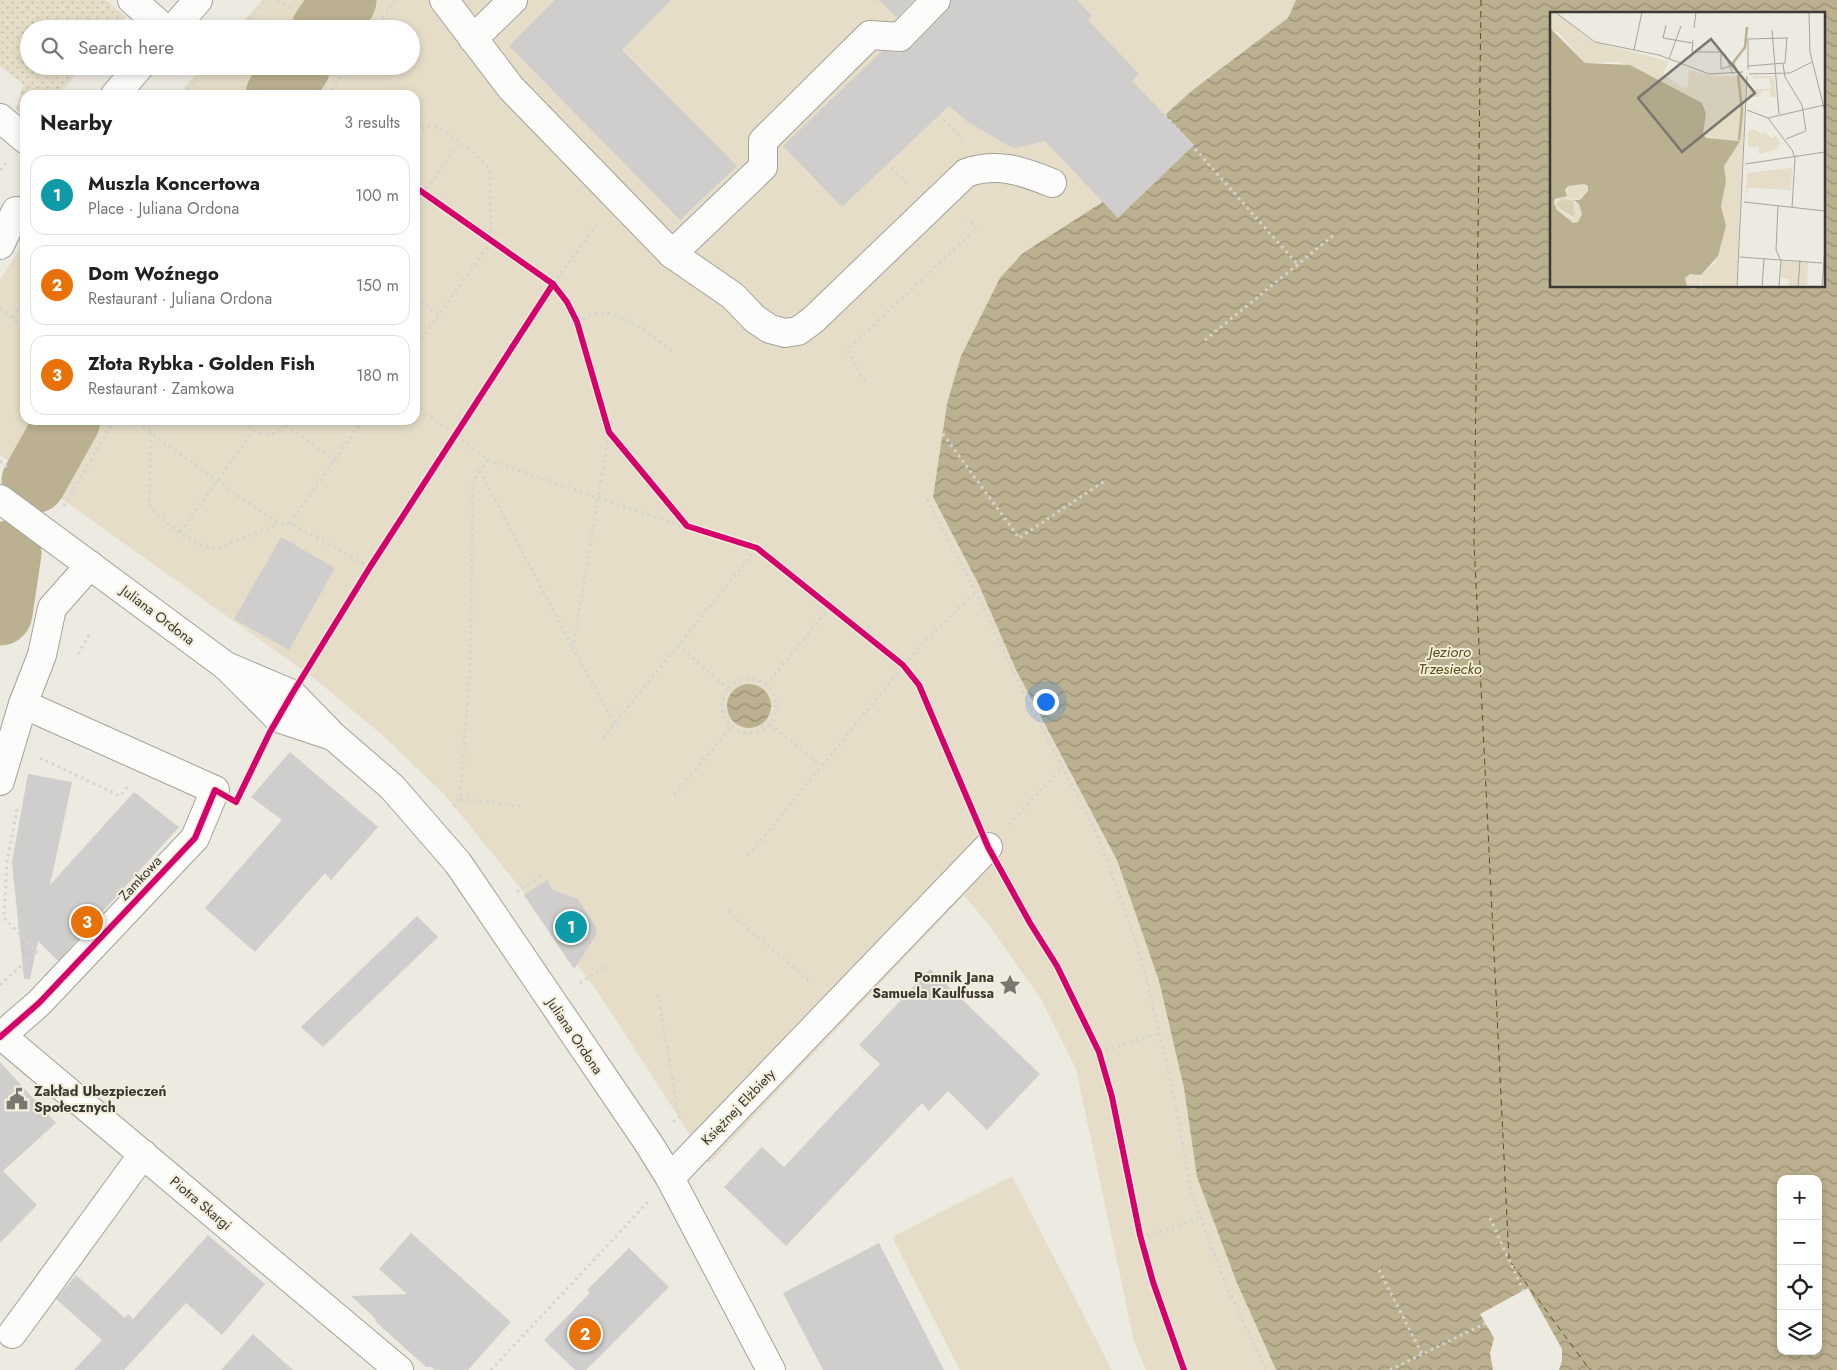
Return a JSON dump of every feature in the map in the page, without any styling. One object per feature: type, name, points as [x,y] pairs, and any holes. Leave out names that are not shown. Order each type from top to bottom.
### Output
[{"type":"street","points":[[132,0],[155,20]]},
{"type":"street","points":[[181,20],[198,0]]},
{"type":"street","points":[[444,0],[511,88],[672,254],[732,296],[755,319],[770,329],[784,333],[798,330],[813,320],[966,173],[981,168],[1003,168],[1025,171],[1052,184]]},
{"type":"street","points":[[473,39],[513,0]]},
{"type":"street","points":[[672,254],[763,167],[763,140],[870,35],[900,37],[936,0]]},
{"type":"street","points":[[119,90],[132,75]]},
{"type":"street","points":[[0,118],[20,135]]},
{"type":"street","points":[[0,245],[14,212]]},
{"type":"street","name":"Juliana Ordona","points":[[2,499],[226,666],[278,718],[332,736],[392,787],[458,863],[649,1144],[670,1178],[771,1370]]},
{"type":"street","points":[[0,781],[23,704],[42,655],[52,608],[90,565]]},
{"type":"street","name":"Zamkowa","points":[[1,1036],[40,1003],[195,838],[215,790],[23,704]]},
{"type":"street","name":"Księżnej Elżbiety","points":[[670,1178],[988,847]]},
{"type":"street","name":"Piotra Skargi","points":[[1,1036],[399,1370]]},
{"type":"street","points":[[12,1334],[143,1154]]},
{"type":"path","points":[[249,20],[266,0]]},
{"type":"path","points":[[278,0],[293,10]]},
{"type":"path","points":[[382,20],[396,0]]},
{"type":"path","points":[[187,90],[200,75]]},
{"type":"path","points":[[331,90],[342,75]]},
{"type":"path","points":[[1165,115],[1298,265]]},
{"type":"path","points":[[420,129],[429,126],[439,128],[485,162],[490,171],[491,242],[420,341]]},
{"type":"path","points":[[420,198],[460,143]]},
{"type":"path","points":[[887,163],[899,175]]},
{"type":"path","points":[[420,190],[491,242],[553,284],[567,302],[577,322],[609,432],[687,526]]},
{"type":"path","points":[[865,381],[847,350],[977,228],[945,193]]},
{"type":"path","points":[[1205,340],[1336,234]]},
{"type":"path","points":[[306,671],[455,435],[553,284],[579,248]]},
{"type":"path","points":[[420,301],[438,315]]},
{"type":"path","points":[[13,318],[20,307]]},
{"type":"path","points":[[0,308],[20,324]]},
{"type":"path","points":[[577,322],[595,314],[610,314],[646,329],[672,351]]},
{"type":"path","points":[[420,409],[488,460],[599,498],[757,548],[903,665],[919,685],[988,847],[1030,923],[1057,966],[1099,1052],[1112,1097],[1141,1238],[1153,1282],[1184,1370]]},
{"type":"path","points":[[62,508],[111,425]]},
{"type":"path","points":[[140,425],[280,524]]},
{"type":"path","points":[[155,425],[150,432],[148,504],[154,513],[204,548],[216,549],[280,524],[290,523],[370,567]]},
{"type":"path","points":[[249,425],[253,431],[267,435],[274,434],[286,425],[335,460]]},
{"type":"path","points":[[290,523],[360,425]]},
{"type":"path","points":[[180,532],[253,431]]},
{"type":"path","points":[[574,648],[609,432]]},
{"type":"path","points":[[943,434],[1019,538],[1106,480]]},
{"type":"path","points":[[488,460],[473,482],[470,672],[460,799],[520,806]]},
{"type":"path","points":[[480,471],[614,724]]},
{"type":"path","points":[[927,499],[976,592],[1018,682],[1091,822],[1112,874],[1137,945],[1160,1033],[1174,1096],[1191,1191],[1199,1218],[1234,1304],[1266,1370]]},
{"type":"path","points":[[603,738],[757,548]]},
{"type":"path","points":[[748,856],[903,665],[976,592]]},
{"type":"path","points":[[766,685],[830,607]]},
{"type":"path","points":[[74,659],[90,635]]},
{"type":"path","points":[[678,646],[728,689]]},
{"type":"path","points":[[746,679],[754,679],[766,685],[772,690],[776,704],[770,724],[751,733],[744,733],[731,727],[722,709],[722,702],[728,689],[733,684],[746,679]]},
{"type":"path","points":[[770,724],[821,766]]},
{"type":"path","points":[[674,795],[731,727]]},
{"type":"path","points":[[245,785],[266,741]]},
{"type":"path","points":[[38,757],[120,796],[133,781]]},
{"type":"path","points":[[988,847],[1062,768]]},
{"type":"path","points":[[18,804],[7,862],[4,918],[43,957]]},
{"type":"path","points":[[512,895],[544,874]]},
{"type":"path","points":[[728,911],[836,1005]]},
{"type":"path","points":[[0,986],[36,951]]},
{"type":"path","points":[[580,983],[606,966]]},
{"type":"path","points":[[658,994],[679,1117]]},
{"type":"path","points":[[1099,1052],[1160,1033]]},
{"type":"path","points":[[491,1370],[670,1178]]},
{"type":"path","points":[[1141,1238],[1199,1218]]},
{"type":"path","points":[[1490,1218],[1523,1290]]},
{"type":"path","points":[[1379,1270],[1422,1354]]},
{"type":"path","points":[[1390,1370],[1486,1323]]},
{"type":"shaded area","points":[[0,0],[106,0],[126,17],[124,20],[20,20],[20,75],[75,75],[62,90],[21,90],[23,84],[0,66]]},
{"type":"shaded area","points":[[262,0],[1296,0],[1288,18],[1194,89],[1140,137],[1101,203],[1023,253],[947,404],[933,497],[978,583],[1016,670],[1117,860],[1159,981],[1184,1088],[1197,1177],[1237,1283],[1276,1370],[1146,1370],[1134,1341],[1076,1069],[1041,999],[988,924],[964,895],[709,1164],[597,991],[517,884],[444,794],[382,735],[315,679],[0,455],[0,280],[19,250],[20,425],[420,425],[420,90],[182,90],[195,75],[420,75],[420,20],[244,20]]},
{"type":"shaded area","points":[[20,95],[20,113],[16,110]]},
{"type":"shaded area","points":[[1012,1176],[1112,1370],[960,1370],[892,1237]]},
{"type":"water","name":"Jezioro Trzesiecko","points":[[1296,0],[1837,0],[1837,1370],[1276,1370],[1237,1283],[1197,1177],[1184,1088],[1159,981],[1117,860],[1016,670],[978,583],[933,497],[947,404],[961,356],[1000,278],[1023,253],[1101,203],[1140,137],[1194,89],[1288,18]]},
{"type":"water","points":[[749,684],[761,688],[767,694],[771,706],[767,718],[761,724],[749,728],[737,724],[731,718],[727,706],[731,694],[737,688]]},
{"type":"pier","points":[[1528,1288],[1562,1349],[1562,1361],[1559,1370],[1493,1370],[1490,1353],[1494,1338],[1480,1314]]},
{"type":"building","points":[[555,0],[671,0],[622,50],[737,166],[680,220],[509,46]]},
{"type":"building","points":[[878,0],[914,0],[897,17]]},
{"type":"building","points":[[951,0],[1077,0],[1092,16],[1088,20],[1139,74],[1132,81],[1194,145],[1118,218],[1045,141],[1016,148],[1009,146],[968,122],[949,106],[842,207],[783,146],[882,51],[899,53],[911,48],[947,11]]},
{"type":"building","points":[[281,537],[335,568],[289,650],[234,619]]},
{"type":"building","points":[[290,752],[378,827],[331,880],[325,873],[255,952],[205,908],[282,820],[251,797]]},
{"type":"building","points":[[28,774],[72,782],[50,885],[134,792],[179,827],[58,961],[38,941],[30,979],[24,979],[12,862]]},
{"type":"building","points":[[547,880],[553,890],[578,899],[595,925],[597,934],[574,969],[524,895]]},
{"type":"building","points":[[417,916],[438,937],[323,1047],[301,1027]]},
{"type":"building","points":[[930,969],[1040,1074],[987,1130],[948,1091],[929,1111],[922,1103],[786,1246],[724,1187],[762,1147],[784,1167],[880,1064],[859,1045]]},
{"type":"building","name":"Zakład Ubezpieczeń Społecznych","points":[[0,1062],[56,1123],[3,1171],[37,1205],[0,1243]]},
{"type":"building","points":[[411,1233],[511,1322],[468,1370],[435,1370],[431,1367],[426,1367],[376,1322],[375,1318],[351,1296],[407,1294],[379,1269]]},
{"type":"building","points":[[208,1235],[265,1284],[222,1335],[186,1303],[124,1370],[74,1370],[102,1340],[56,1299],[76,1275],[125,1318],[128,1314],[133,1319]]},
{"type":"building","points":[[879,1243],[944,1370],[823,1370],[783,1293]]},
{"type":"building","points":[[629,1248],[669,1287],[586,1370],[575,1370],[544,1340],[590,1293],[587,1290]]},
{"type":"building","points":[[253,1334],[293,1370],[221,1370]]},
{"type":"waterway","points":[[330,20],[344,0]]},
{"type":"waterway","points":[[281,90],[292,75]]},
{"type":"waterway","points":[[34,481],[65,425]]},
{"type":"waterway","points":[[0,613],[9,553]]},
{"type":"ferry route","points":[[1481,0],[1474,543],[1509,1260],[1590,1370]]},
{"type":"cycle path","points":[[420,191],[553,284],[567,302],[577,322],[609,432],[687,526],[757,548],[903,665],[919,685],[988,847],[1030,923],[1057,966],[1099,1052],[1112,1097],[1140,1235],[1153,1282],[1184,1370]]},
{"type":"cycle path","points":[[0,1037],[39,1003],[195,838],[215,790],[236,802],[270,732],[292,694],[370,567],[553,284]]},
{"type":"place","name":"Złota Rybka - Golden Fish","points":[[87,922]]},
{"type":"place","name":"Muszla Koncertowa","points":[[571,927]]},
{"type":"place","name":"Pomnik Jana Samuela Kaulfussa","points":[[1010,985]]},
{"type":"place","name":"Zakład Ubezpieczeń Społecznych","points":[[17,1099]]},
{"type":"place","name":"Dom Woźnego","points":[[585,1334]]}]
